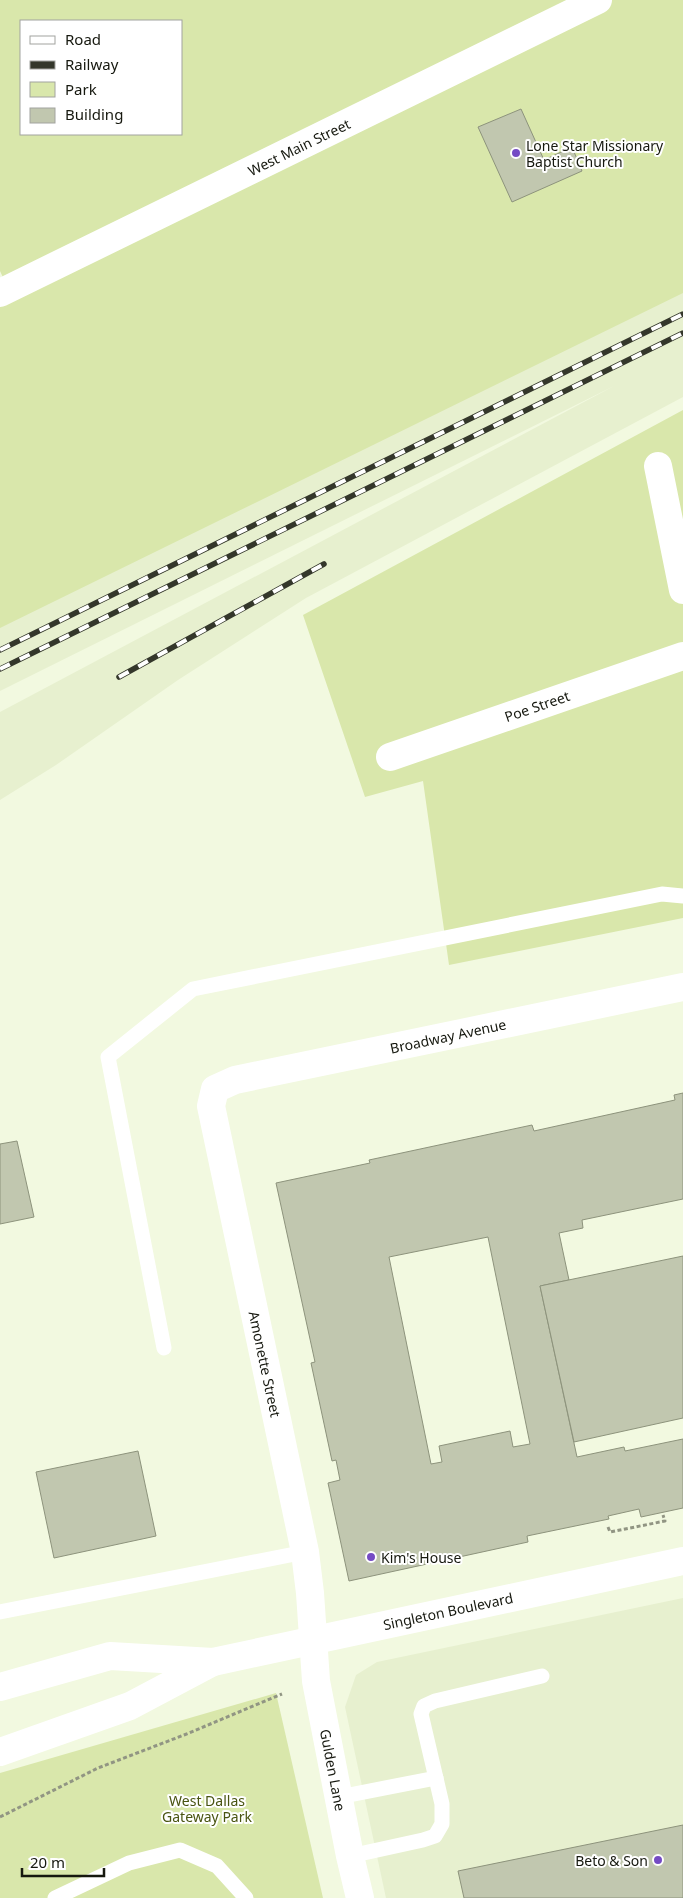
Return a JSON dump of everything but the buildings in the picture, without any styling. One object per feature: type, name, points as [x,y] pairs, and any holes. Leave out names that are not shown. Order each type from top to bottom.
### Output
[{"type":"street","name":"West Main Street","points":[[0,293],[598,0]]},
{"type":"street","points":[[658,466],[683,590]]},
{"type":"street","name":"Poe Street","points":[[390,757],[683,656]]},
{"type":"street","name":"Broadway Avenue","points":[[215,1089],[236,1080],[683,987]]},
{"type":"street","name":"Amonette Street","points":[[215,1089],[211,1106],[305,1552],[313,1641]]},
{"type":"street","name":"Singleton Boulevard","points":[[0,1687],[110,1656],[213,1662],[683,1561]]},
{"type":"street","name":"Gulden Lane","points":[[313,1641],[316,1681],[360,1898]]},
{"type":"street","name":"Singleton Boulevard","points":[[0,1752],[130,1706],[213,1662]]},
{"type":"lane","points":[[164,1348],[108,1058],[193,990],[662,894],[683,896]]},
{"type":"lane","points":[[0,1612],[305,1552]]},
{"type":"lane","points":[[350,1856],[435,1836],[442,1824],[442,1804],[421,1714],[424,1706],[435,1701],[542,1676]]},
{"type":"lane","points":[[338,1797],[436,1778]]},
{"type":"lane","points":[[55,1898],[128,1863],[180,1850],[217,1866],[246,1898]]},
{"type":"path","points":[[608,1528],[610,1532],[665,1521],[664,1515]]},
{"type":"path","points":[[0,1817],[98,1768],[282,1694]]},
{"type":"shaded area","points":[[683,199],[683,397],[306,598],[178,680],[56,765],[0,800],[0,712],[614,386],[0,691],[0,521]]},
{"type":"shaded area","points":[[683,1598],[683,1898],[386,1898],[345,1707],[356,1675],[377,1662]]},
{"type":"green space","points":[[0,0],[683,0],[683,293],[0,628],[0,303],[12,297],[0,271]]},
{"type":"green space","points":[[683,410],[683,918],[449,965],[423,781],[365,797],[303,615]]},
{"type":"green space","name":"West Dallas Gateway Park","points":[[276,1693],[323,1898],[0,1898],[0,1773]]},
{"type":"railway","points":[[0,650],[683,314]]},
{"type":"railway","points":[[0,669],[683,333]]},
{"type":"railway","points":[[119,677],[324,564]]},
{"type":"place","name":"Lone Star Missionary Baptist Church","points":[[516,153]]},
{"type":"place","name":"Kim's House","points":[[371,1557]]},
{"type":"place","name":"Beto & Son","points":[[658,1860]]}]
